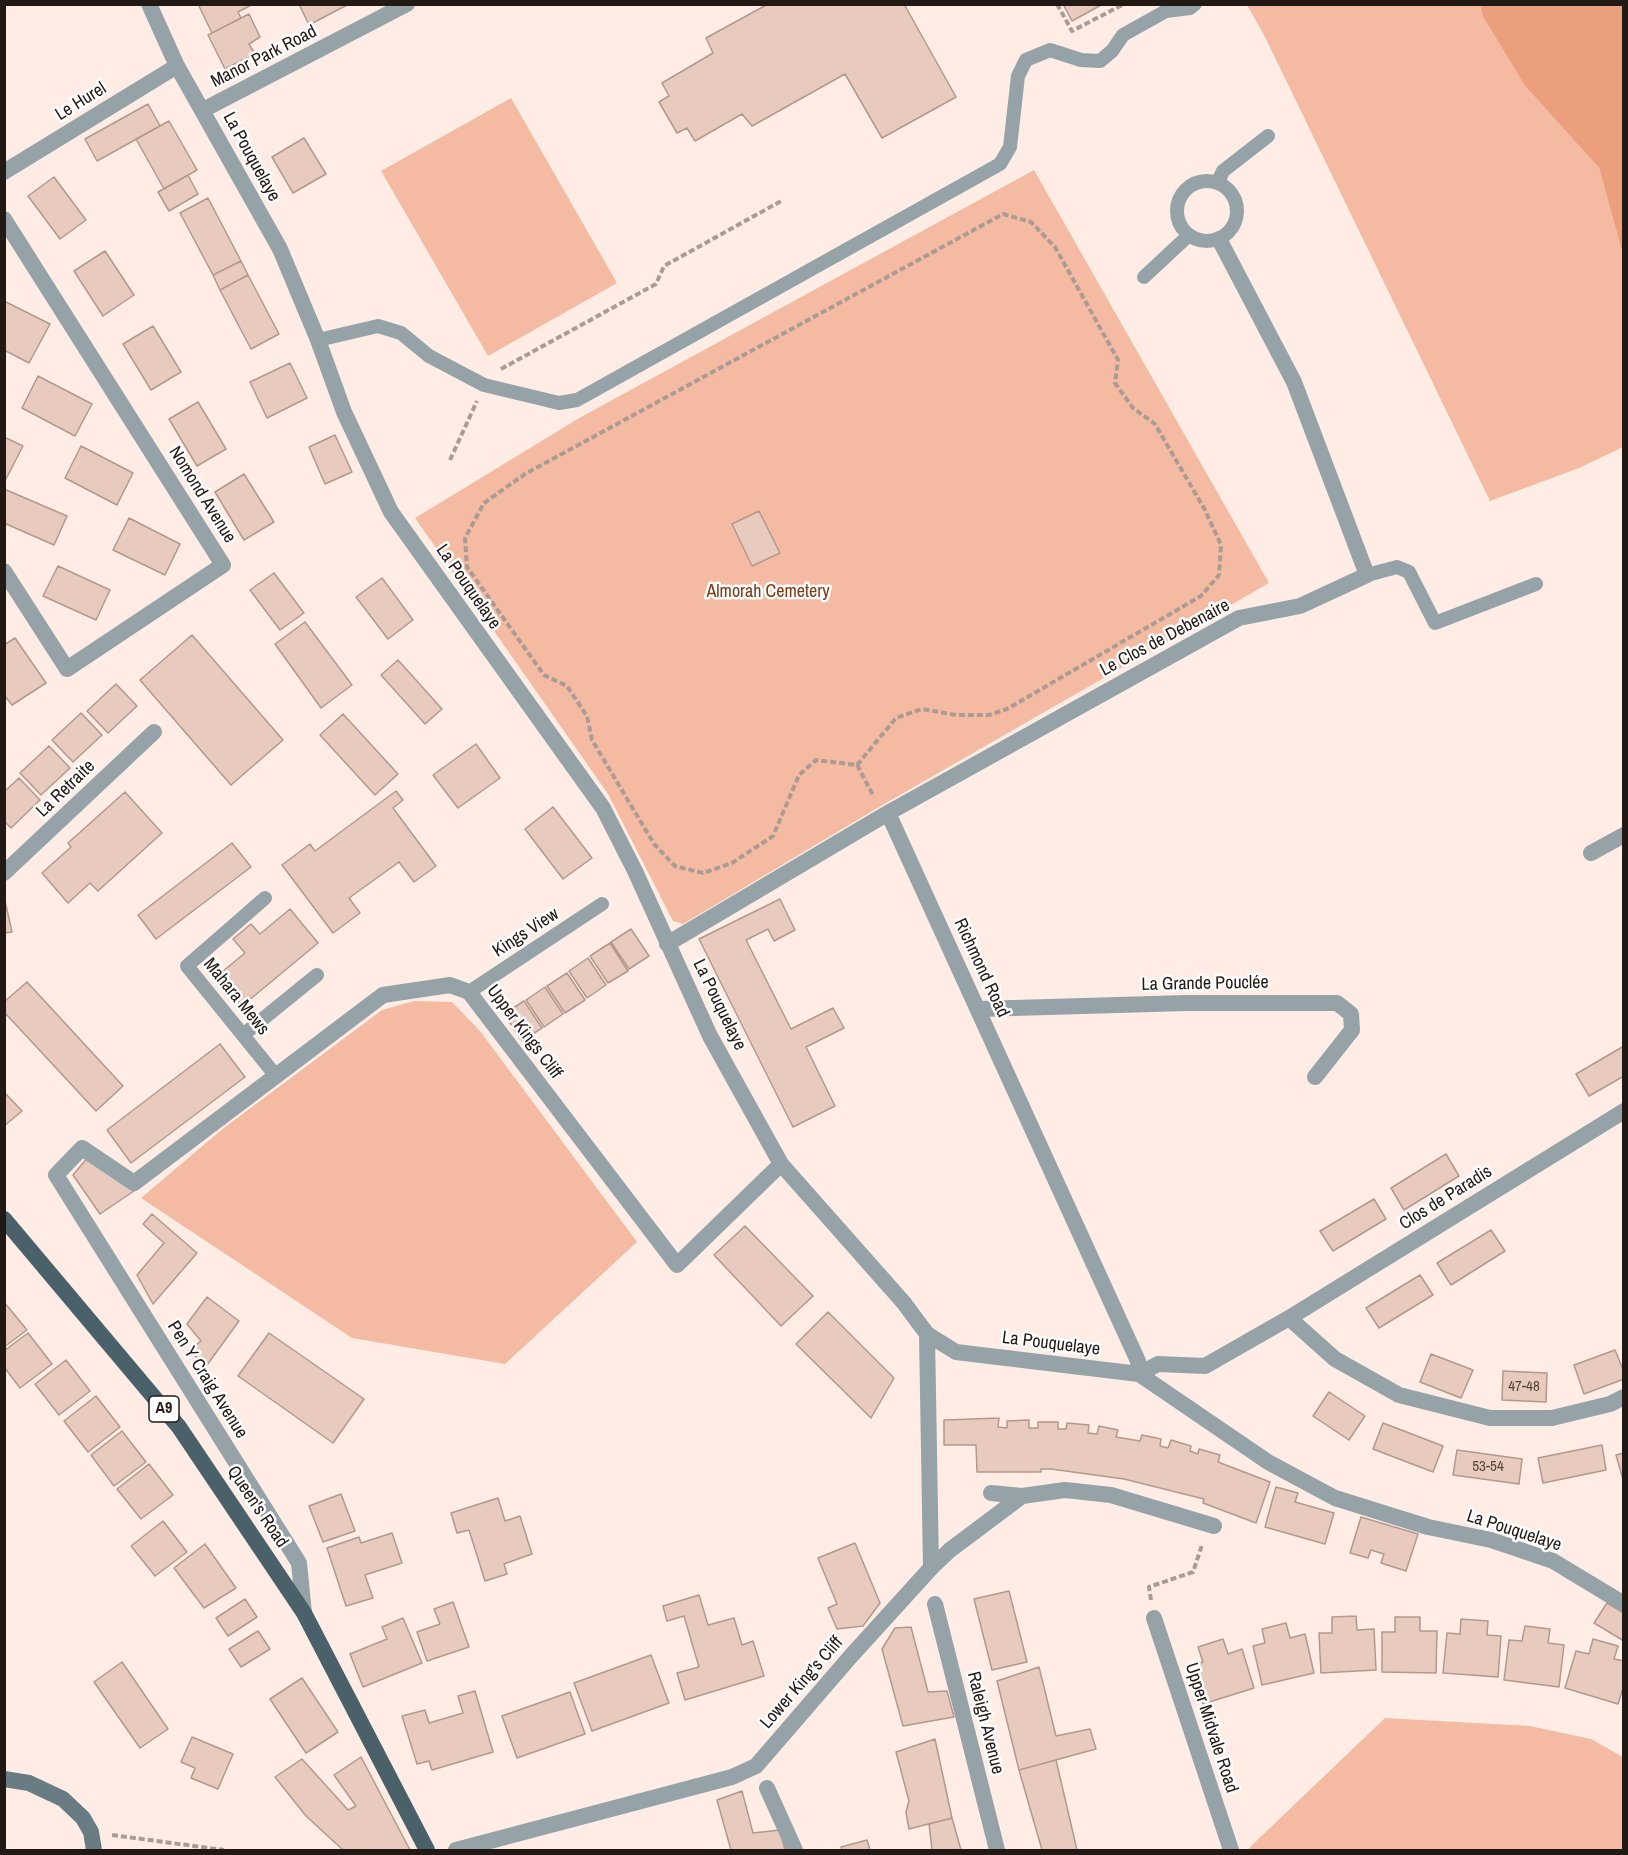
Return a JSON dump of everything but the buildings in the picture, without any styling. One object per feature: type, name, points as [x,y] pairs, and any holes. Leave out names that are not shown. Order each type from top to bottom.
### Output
[{"type":"main road","name":"Queen's Road","points":[[4,1219],[179,1427],[304,1613],[428,1851]]},
{"type":"main road","points":[[4,1779],[29,1783],[63,1799],[83,1818],[90,1832],[94,1851]]},
{"type":"street","name":"La Pouquelaye","points":[[149,4],[177,66],[280,249],[318,340],[344,412],[391,512],[603,808],[635,871],[710,1036],[782,1164],[904,1303],[927,1334],[956,1352],[1139,1374],[1268,1462],[1335,1498],[1428,1527],[1491,1540],[1553,1561],[1623,1604]]},
{"type":"street","name":"Manor Park Road","points":[[203,110],[407,4]]},
{"type":"street","name":"Le Hurel","points":[[4,172],[177,66]]},
{"type":"street","name":"Nomond Avenue","points":[[4,219],[223,565],[67,669],[4,571]]},
{"type":"street","points":[[1219,238],[1294,382],[1367,575]]},
{"type":"street","name":"Le Clos de Debenaire","points":[[888,813],[1239,618],[1300,606],[1367,575]]},
{"type":"street","name":"La Retraite","points":[[4,873],[154,732]]},
{"type":"street","points":[[668,944],[888,813]]},
{"type":"street","name":"Richmond Road","points":[[888,813],[1138,1361],[1139,1374]]},
{"type":"street","points":[[1591,853],[1623,835]]},
{"type":"street","name":"Upper Kings Cliff","points":[[56,1176],[82,1148],[134,1183],[383,995],[450,984],[469,992],[677,1265],[782,1164]]},
{"type":"street","name":"La Grande Pouclée","points":[[979,1009],[1187,1003],[1337,1003],[1351,1014],[1352,1030],[1316,1077]]},
{"type":"street","name":"Clos de Paradis","points":[[1139,1374],[1158,1364],[1205,1366],[1289,1318],[1623,1111]]},
{"type":"street","name":"Pen Y Craig Avenue","points":[[56,1176],[299,1563],[304,1613]]},
{"type":"street","points":[[1289,1318],[1335,1359],[1400,1395],[1491,1418],[1552,1418],[1610,1404],[1623,1397]]},
{"type":"street","points":[[927,1334],[931,1568]]},
{"type":"street","points":[[991,1492],[1022,1496],[1065,1490],[1111,1495],[1211,1525]]},
{"type":"street","name":"Lower King's Cliff","points":[[456,1851],[732,1778],[756,1766],[931,1568],[950,1550],[1022,1496]]},
{"type":"street","name":"Raleigh Avenue","points":[[935,1604],[998,1851]]},
{"type":"street","name":"Upper Midvale Road","points":[[1154,1618],[1232,1851]]},
{"type":"street","points":[[767,1788],[795,1851]]},
{"type":"lane","points":[[318,340],[378,326],[401,333],[429,356],[484,385],[559,403],[577,400],[1000,164],[1010,147],[1018,76],[1026,60],[1050,51],[1081,60],[1100,61],[1112,51],[1123,35],[1166,11],[1190,8],[1195,4]]},
{"type":"lane","points":[[1218,182],[1223,171],[1268,136]]},
{"type":"lane","points":[[1202,181],[1218,182],[1229,190],[1235,199],[1237,210],[1234,225],[1228,233],[1210,241],[1188,235],[1178,220],[1178,202],[1182,194],[1189,186],[1202,181]]},
{"type":"lane","points":[[1144,277],[1188,235]]},
{"type":"lane","points":[[1367,575],[1397,567],[1409,572],[1435,623],[1536,584]]},
{"type":"lane","name":"Mahara Mews","points":[[265,898],[187,966],[276,1076]]},
{"type":"lane","name":"Kings View","points":[[469,992],[602,904]]},
{"type":"lane","points":[[243,1035],[317,975]]},
{"type":"path","points":[[1057,4],[1072,31],[1124,4]]},
{"type":"path","points":[[450,460],[484,385],[500,370],[656,284],[664,266],[783,200]]},
{"type":"path","points":[[1003,214],[1031,222],[1055,247],[1118,360],[1115,383],[1133,408],[1155,424],[1205,510],[1221,545],[1219,575],[1201,596],[1007,709],[989,715],[956,715],[922,709],[896,718],[858,765],[816,760],[799,775],[773,836],[732,863],[703,873],[675,866],[654,843],[592,740],[587,716],[567,686],[544,675],[467,567],[465,538],[484,503],[525,474],[1003,214]]},
{"type":"path","points":[[858,765],[879,807],[888,813]]},
{"type":"path","points":[[1154,1618],[1149,1587],[1193,1572],[1211,1525]]},
{"type":"path","points":[[90,1832],[224,1851]]},
{"type":"green space","points":[[1247,5],[1480,5],[1483,17],[1525,86],[1599,168],[1623,255],[1623,447],[1579,468],[1490,501],[1264,35]]},
{"type":"green space","points":[[511,98],[617,283],[488,356],[381,171]]},
{"type":"green space","name":"Almorah Cemetery","points":[[1034,170],[1269,583],[879,807],[683,924],[673,921],[608,794],[415,518],[581,417]]},
{"type":"green space","points":[[414,1001],[452,1002],[480,1031],[637,1242],[505,1364],[352,1338],[141,1198],[225,1127],[382,1010]]},
{"type":"green space","points":[[1385,1718],[1530,1726],[1591,1739],[1623,1757],[1623,1850],[1250,1850],[1249,1848]]},
{"type":"shaded area","points":[[1480,5],[1623,5],[1623,255],[1599,168],[1525,86],[1483,17]]}]
